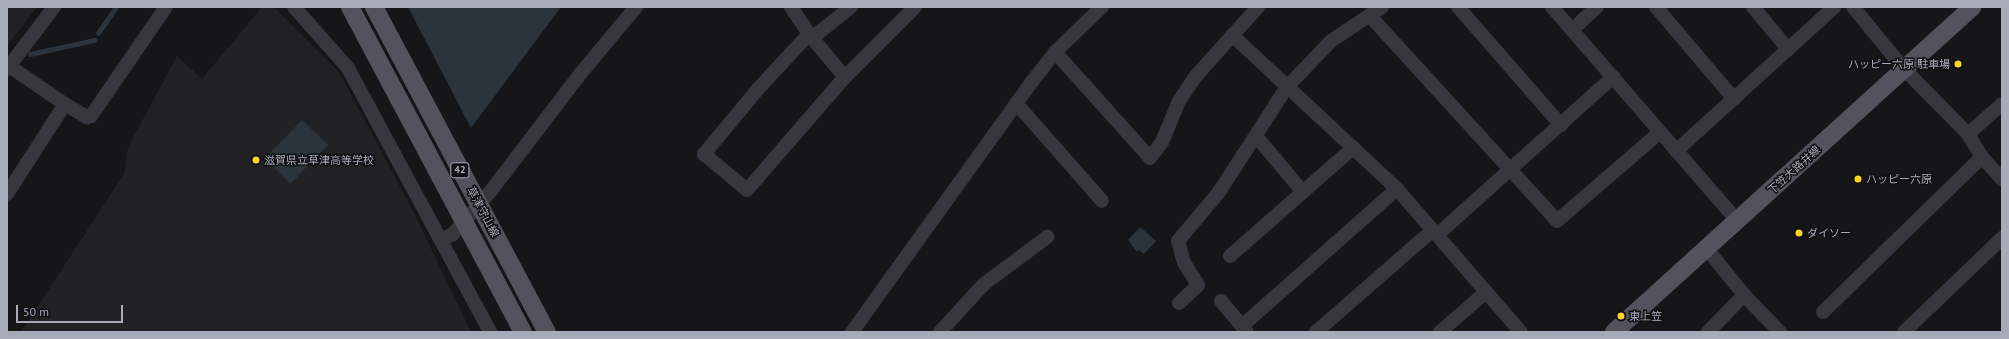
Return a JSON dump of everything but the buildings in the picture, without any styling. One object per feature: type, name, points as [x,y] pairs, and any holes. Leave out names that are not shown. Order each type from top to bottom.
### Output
[{"type":"main road","name":"草津守山線","points":[[350,7],[522,332]]},
{"type":"main road","name":"草津守山線","points":[[374,7],[548,332]]},
{"type":"main road","name":"下笠大路井線","points":[[1614,332],[1738,222],[1972,7]]},
{"type":"street","points":[[54,7],[8,68],[87,117],[91,116],[166,7]]},
{"type":"street","points":[[294,7],[348,68],[442,239],[490,332]]},
{"type":"street","points":[[442,239],[453,234],[490,192],[581,73],[636,7]]},
{"type":"street","points":[[790,7],[810,37],[845,77]]},
{"type":"street","points":[[851,7],[810,37],[758,89],[704,154],[747,190],[845,77],[915,7]]},
{"type":"street","points":[[852,332],[1016,103],[1055,52],[1102,7]]},
{"type":"street","points":[[1055,52],[1150,158],[1162,142],[1179,101],[1195,77],[1258,7]]},
{"type":"street","points":[[1179,303],[1198,285],[1184,262],[1178,241],[1218,192],[1287,87],[1331,42],[1382,7]]},
{"type":"street","points":[[1458,7],[1561,125]]},
{"type":"street","points":[[1552,7],[1738,222]]},
{"type":"street","points":[[1572,30],[1597,7]]},
{"type":"street","points":[[1656,7],[1734,99]]},
{"type":"street","points":[[1753,7],[1788,49]]},
{"type":"street","points":[[1676,151],[1834,7]]},
{"type":"street","points":[[1853,7],[1904,70],[1968,134],[1982,157],[2002,179]]},
{"type":"street","points":[[1370,16],[1557,221],[1660,132]]},
{"type":"street","points":[[1232,36],[1397,189],[1521,332]]},
{"type":"street","points":[[1316,332],[1510,170],[1612,77]]},
{"type":"street","points":[[1016,103],[1102,200]]},
{"type":"street","points":[[7,194],[65,104]]},
{"type":"street","points":[[1968,134],[2002,104]]},
{"type":"street","points":[[1256,136],[1302,192]]},
{"type":"street","points":[[1230,256],[1353,148]]},
{"type":"street","points":[[1823,312],[1982,157]]},
{"type":"street","points":[[1221,302],[1244,329],[1397,189]]},
{"type":"street","points":[[946,330],[984,284],[1047,237]]},
{"type":"street","points":[[1904,332],[2002,238]]},
{"type":"street","points":[[1707,249],[1744,295],[1780,332]]},
{"type":"street","points":[[1444,331],[1486,292]]},
{"type":"street","points":[[1708,332],[1744,295]]},
{"type":"shaded area","points":[[7,7],[37,7],[7,46]]},
{"type":"shaded area","name":"滋賀県立草津高等学校","points":[[262,7],[274,7],[339,72],[415,215],[471,332],[21,332],[124,174],[128,147],[177,56],[202,79]]},
{"type":"shaded area","points":[[408,7],[561,7],[471,128]]},
{"type":"shaded area","points":[[302,120],[328,145],[290,184],[264,159]]},
{"type":"shaded area","points":[[1140,227],[1156,241],[1144,254],[1139,250],[1137,252],[1128,240]]},
{"type":"waterway","points":[[98,33],[116,7]]},
{"type":"waterway","points":[[30,54],[94,40]]},
{"type":"place","name":"ハッピー六原 駐車場","points":[[1958,64]]},
{"type":"place","name":"滋賀県立草津高等学校","points":[[256,160]]},
{"type":"place","name":"ハッピー六原","points":[[1858,179]]},
{"type":"place","name":"ダイソー","points":[[1799,233]]},
{"type":"place","name":"東上笠","points":[[1621,316]]}]
